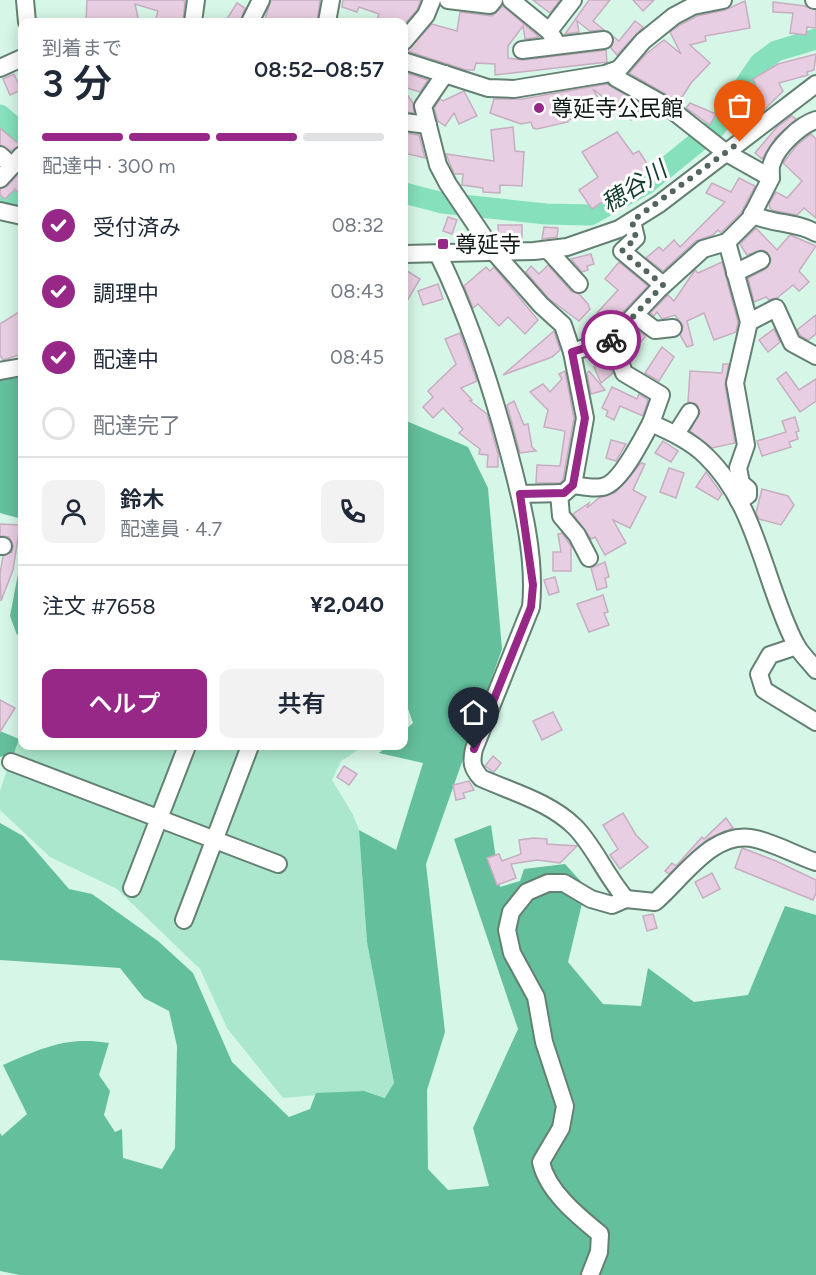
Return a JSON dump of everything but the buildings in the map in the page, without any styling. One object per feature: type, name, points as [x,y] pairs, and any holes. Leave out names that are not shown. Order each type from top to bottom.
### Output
[{"type":"street","points":[[25,0],[27,18]]},
{"type":"street","points":[[194,18],[196,0]]},
{"type":"street","points":[[252,18],[261,0]]},
{"type":"street","points":[[328,18],[331,0]]},
{"type":"street","points":[[408,36],[426,15],[432,0]]},
{"type":"street","points":[[448,0],[490,5],[494,0]]},
{"type":"street","points":[[511,0],[553,38]]},
{"type":"street","points":[[553,38],[573,0]]},
{"type":"street","points":[[408,62],[488,88],[514,89],[611,72],[619,69],[643,41],[675,16],[693,6],[716,1]]},
{"type":"street","points":[[522,50],[553,38],[604,40]]},
{"type":"street","points":[[0,68],[18,60]]},
{"type":"street","points":[[611,72],[616,78],[668,106],[707,135],[725,152],[771,178]]},
{"type":"street","points":[[445,75],[423,106],[438,165],[448,184],[494,252],[563,325],[572,352],[585,418],[561,516],[577,535],[589,558]]},
{"type":"street","points":[[408,254],[548,250],[592,240],[632,221],[816,84]]},
{"type":"street","points":[[572,352],[612,339],[663,285],[703,249],[727,242],[752,214],[771,178],[772,163],[785,144],[805,123],[816,120]]},
{"type":"street","points":[[408,122],[428,125]]},
{"type":"street","points":[[752,214],[766,222],[788,223],[816,233]]},
{"type":"street","points":[[632,221],[636,238],[622,251],[663,285]]},
{"type":"street","points":[[727,242],[749,322],[735,383],[746,445],[738,468],[741,483],[748,489],[748,495],[739,501]]},
{"type":"street","points":[[548,250],[579,284]]},
{"type":"street","points":[[438,254],[489,379],[520,494],[533,585],[531,607],[484,720],[471,760],[473,769],[481,778],[551,808],[575,828],[609,879],[626,898]]},
{"type":"street","points":[[735,273],[761,260]]},
{"type":"street","points":[[749,322],[776,308],[792,343],[816,356]]},
{"type":"street","points":[[635,315],[655,330],[674,328]]},
{"type":"street","points":[[520,494],[603,488],[623,470],[651,423],[661,395],[624,373],[612,339]]},
{"type":"street","points":[[0,370],[18,368]]},
{"type":"street","points":[[676,434],[690,412]]},
{"type":"street","points":[[651,423],[676,434],[706,456],[739,501],[797,646],[816,670]]},
{"type":"street","points":[[797,646],[770,655],[759,674],[764,690],[816,722]]},
{"type":"street","points":[[132,888],[185,750]]},
{"type":"street","points":[[184,920],[249,750]]},
{"type":"street","points":[[11,762],[278,864]]},
{"type":"street","points":[[590,1275],[599,1252],[600,1234],[549,1184],[541,1162],[561,1128],[565,1106],[544,1042],[536,997],[512,953],[507,930],[511,912],[527,892],[548,883],[564,884],[591,899],[612,905],[626,898],[655,902],[714,845],[737,837],[755,838],[816,862]]},
{"type":"green space","points":[[18,376],[18,518],[0,513],[0,378]]},
{"type":"green space","points":[[408,422],[468,447],[488,488],[502,649],[426,864],[445,1032],[427,1090],[428,1169],[448,1190],[489,1186],[473,1128],[518,1029],[454,839],[491,825],[500,887],[520,881],[524,869],[565,864],[586,887],[568,962],[603,1004],[641,1006],[648,968],[694,1002],[748,995],[785,906],[816,915],[816,1275],[20,1275],[0,1271],[0,1133],[2,1136],[27,1114],[3,1065],[67,1042],[109,1043],[99,1075],[110,1091],[104,1115],[115,1132],[122,1129],[123,1158],[162,1169],[175,1148],[177,1046],[169,1011],[144,998],[120,968],[0,960],[0,823],[23,836],[69,889],[92,894],[158,941],[193,973],[232,1062],[289,1117],[310,1109],[316,1093],[364,1091],[385,1098],[394,1083],[367,942],[359,830],[396,850],[423,763],[379,753],[382,750],[408,750],[408,727],[413,723],[408,709]]},
{"type":"green space","points":[[18,574],[17,635],[10,616]]},
{"type":"green space","points":[[0,731],[18,739],[18,742],[14,753],[0,757]]},
{"type":"green space","points":[[18,736],[18,750],[358,750],[341,761],[332,780],[352,813],[359,830],[367,942],[394,1083],[386,1098],[364,1091],[283,1098],[227,1028],[200,969],[117,889],[50,857],[0,810],[0,791]]},
{"type":"waterway","name":"穂谷川","points":[[408,194],[443,203],[546,214],[590,215],[646,184],[716,127],[760,63],[776,51],[816,39]]},
{"type":"waterway","name":"穂谷川","points":[[0,115],[18,131]]},
{"type":"waterway","points":[[0,208],[18,196]]},
{"type":"way so far","points":[[611,340],[663,285],[622,251],[636,238],[632,221],[740,142]]},
{"type":"place","name":"尊延寺公民館","points":[[539,108]]},
{"type":"place","name":"尊延寺","points":[[443,244]]},
{"type":"route","points":[[474,749],[531,607],[533,585],[520,494],[564,493],[573,485],[585,418],[572,352],[611,340]]}]
